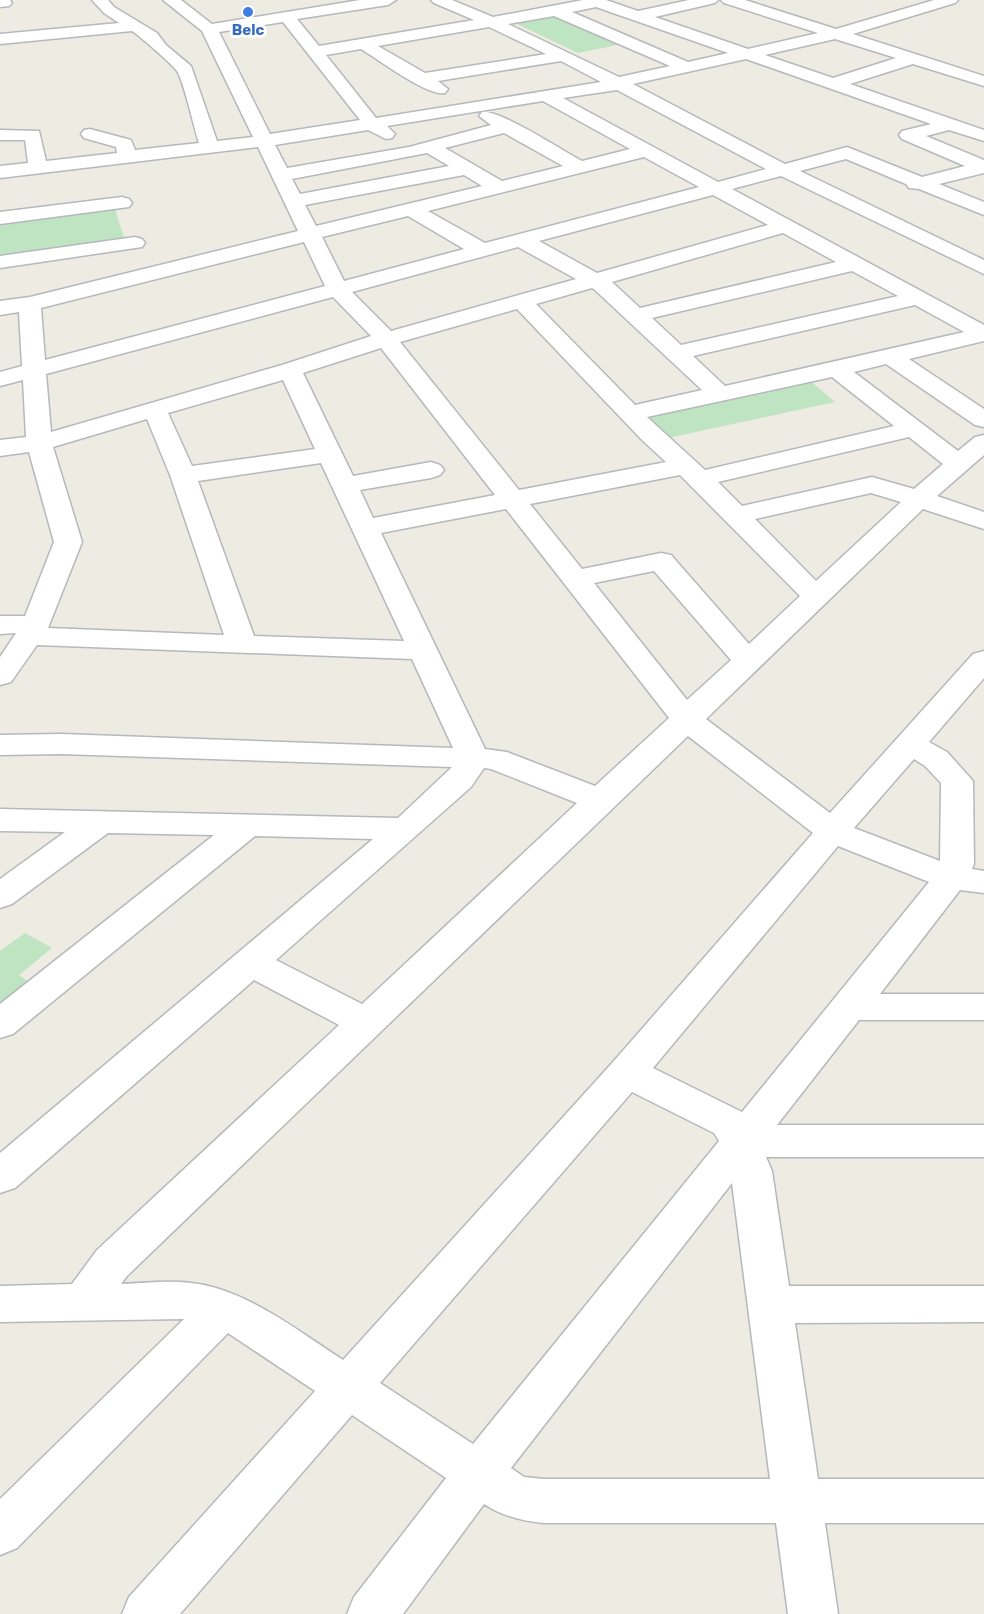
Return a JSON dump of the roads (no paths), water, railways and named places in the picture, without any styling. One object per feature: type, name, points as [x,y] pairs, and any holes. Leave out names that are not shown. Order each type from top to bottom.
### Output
[{"type":"street","points":[[100,0],[109,10],[151,36],[160,48],[185,70],[207,140]]},
{"type":"street","points":[[171,0],[209,29],[263,141],[271,168],[294,201],[337,289],[386,339],[686,719],[832,832],[967,880]]},
{"type":"street","points":[[209,29],[388,0]]},
{"type":"street","points":[[439,0],[490,21],[618,83],[784,170],[984,268]]},
{"type":"street","points":[[638,16],[710,0]]},
{"type":"street","points":[[729,0],[984,81]]},
{"type":"street","points":[[0,218],[119,171],[207,140],[263,141],[618,83],[836,34],[950,0]]},
{"type":"street","points":[[314,52],[556,11],[594,1],[984,136]]},
{"type":"street","points":[[356,6],[403,37]]},
{"type":"street","points":[[556,11],[686,67]]},
{"type":"street","points":[[286,17],[372,124],[410,152]]},
{"type":"street","points":[[0,39],[134,26]]},
{"type":"street","points":[[431,32],[451,44]]},
{"type":"street","points":[[706,40],[736,32]]},
{"type":"street","points":[[362,44],[578,167]]},
{"type":"street","points":[[421,79],[489,73],[562,56]]},
{"type":"street","points":[[832,84],[914,58]]},
{"type":"street","points":[[876,70],[909,80]]},
{"type":"street","points":[[489,73],[525,100]]},
{"type":"street","points":[[436,114],[412,98],[438,88]]},
{"type":"street","points":[[546,96],[783,227],[984,334]]},
{"type":"street","points":[[0,379],[951,124]]},
{"type":"street","points":[[271,168],[410,152],[508,126]]},
{"type":"street","points":[[90,134],[119,171],[144,275]]},
{"type":"street","points":[[0,135],[33,135],[38,168]]},
{"type":"street","points":[[908,135],[981,170]]},
{"type":"street","points":[[430,147],[499,188]]},
{"type":"street","points":[[0,308],[30,304],[645,151]]},
{"type":"street","points":[[847,153],[984,209]]},
{"type":"street","points":[[0,172],[38,168],[119,171]]},
{"type":"street","points":[[294,201],[383,177],[466,169]]},
{"type":"street","points":[[850,203],[920,183],[981,170]]},
{"type":"street","points":[[411,209],[481,250]]},
{"type":"street","points":[[0,448],[39,443],[290,370],[386,339],[783,227]]},
{"type":"street","points":[[521,240],[603,285],[678,352],[720,394]]},
{"type":"street","points":[[0,262],[135,243]]},
{"type":"street","points":[[638,315],[853,264]]},
{"type":"street","points":[[768,284],[820,319]]},
{"type":"street","points":[[706,298],[758,333]]},
{"type":"street","points":[[678,352],[917,298]]},
{"type":"street","points":[[522,302],[630,413],[807,588],[819,596]]},
{"type":"street","points":[[0,676],[32,630],[68,542],[39,443],[30,304]]},
{"type":"street","points":[[630,413],[836,369],[984,334]]},
{"type":"street","points":[[890,356],[984,420]]},
{"type":"street","points":[[836,369],[959,464]]},
{"type":"street","points":[[290,370],[474,759]]},
{"type":"street","points":[[155,410],[183,475],[242,644]]},
{"type":"street","points":[[365,528],[513,499],[692,472],[913,429]]},
{"type":"street","points":[[83,1303],[112,1263],[602,801],[747,660],[984,442]]},
{"type":"street","points":[[183,475],[330,454]]},
{"type":"street","points":[[345,485],[431,470]]},
{"type":"street","points":[[735,516],[872,485],[984,521]]},
{"type":"street","points":[[574,579],[662,561],[747,660]]},
{"type":"street","points":[[0,625],[32,630],[242,644],[424,651]]},
{"type":"street","points":[[147,1614],[627,1072],[832,832],[984,660]]},
{"type":"street","points":[[0,745],[73,744],[496,759],[602,801]]},
{"type":"street","points":[[910,744],[936,759],[957,781],[971,789],[957,864],[967,880]]},
{"type":"street","points":[[0,1177],[406,829],[460,780],[474,759]]},
{"type":"street","points":[[0,820],[406,829]]},
{"type":"street","points":[[0,896],[101,822]]},
{"type":"street","points":[[0,1024],[248,825]]},
{"type":"street","points":[[372,1614],[479,1472],[740,1141],[849,1007],[967,880]]},
{"type":"street","points":[[252,963],[368,1023]]},
{"type":"street","points":[[849,1007],[984,1007]]},
{"type":"street","points":[[627,1072],[728,1122],[740,1141],[751,1171],[813,1614]]},
{"type":"street","points":[[740,1141],[984,1141]]},
{"type":"street","points":[[0,1304],[192,1302],[223,1310],[250,1323],[511,1495],[533,1500],[984,1502]]},
{"type":"street","points":[[770,1305],[984,1304]]},
{"type":"street","points":[[0,1532],[16,1499],[223,1310]]},
{"type":"place","name":"Belc","points":[[248,12]]}]
